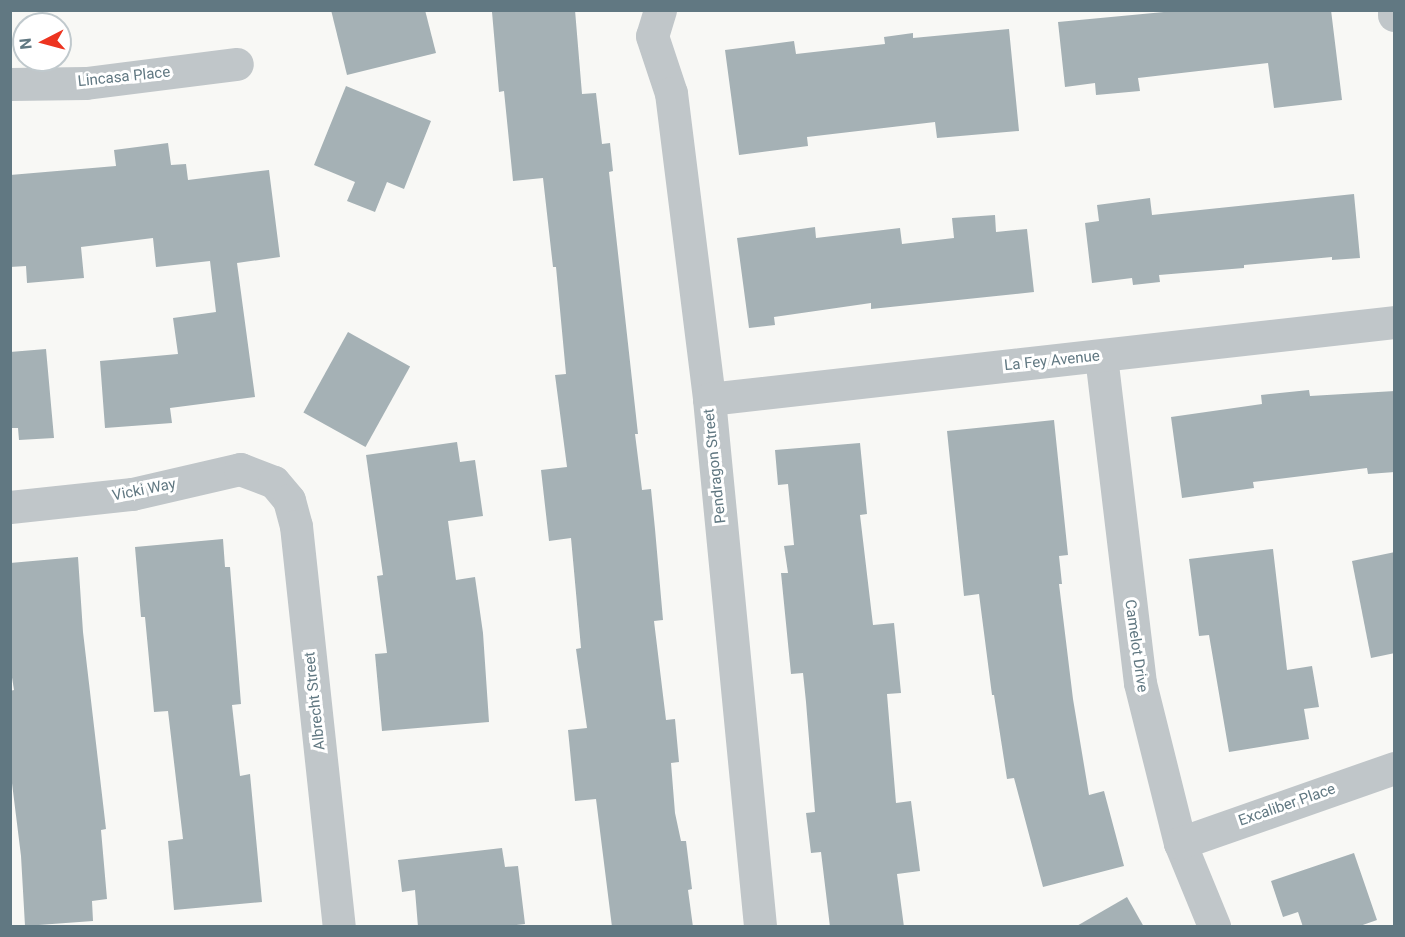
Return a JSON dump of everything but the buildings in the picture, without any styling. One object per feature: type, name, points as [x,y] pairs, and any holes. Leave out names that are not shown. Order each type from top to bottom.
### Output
[{"type":"street","name":"Pendragon Street","points":[[660,10],[652,36],[671,93],[709,399],[760,927]]},
{"type":"street","points":[[1394,10],[1395,15]]},
{"type":"street","name":"Lincasa Place","points":[[10,84],[86,83],[237,64]]},
{"type":"street","name":"La Fey Avenue","points":[[709,399],[1395,322]]},
{"type":"street","name":"Camelot Drive","points":[[1101,356],[1140,683],[1180,843],[1214,927]]},
{"type":"street","name":"Vicki Way","points":[[10,507],[132,494],[240,469],[274,482]]},
{"type":"street","name":"Albrecht Street","points":[[274,482],[289,500],[297,526],[339,927]]},
{"type":"street","name":"Excaliber Place","points":[[1180,843],[1395,768]]}]
